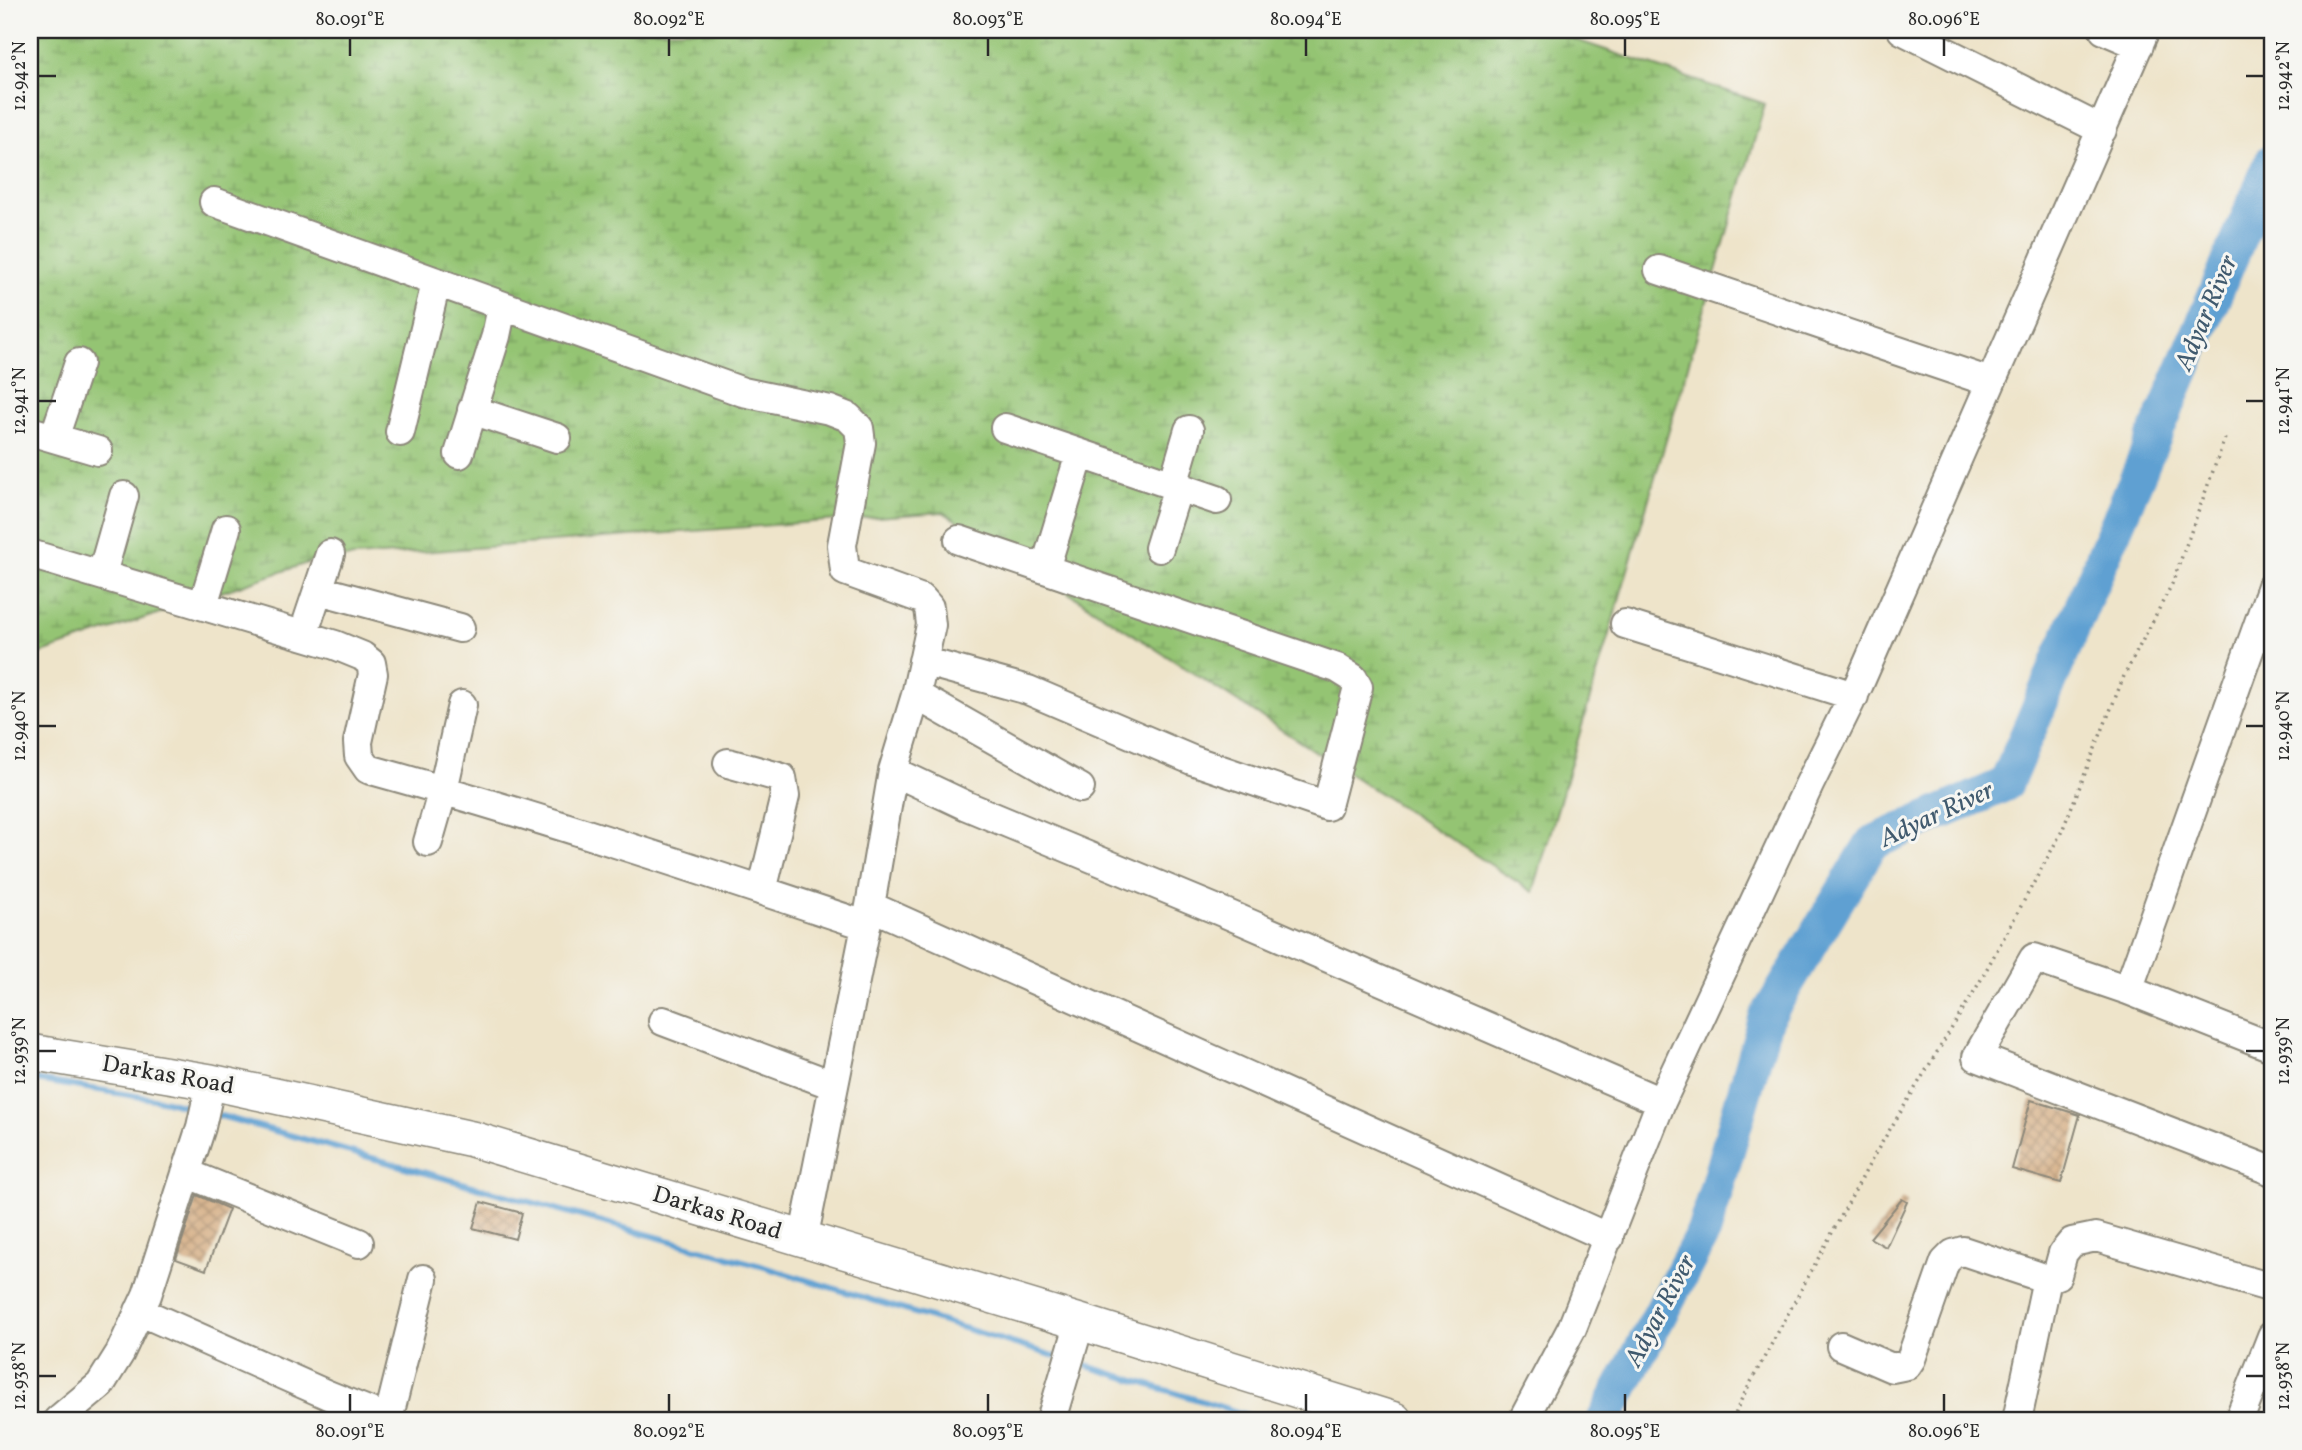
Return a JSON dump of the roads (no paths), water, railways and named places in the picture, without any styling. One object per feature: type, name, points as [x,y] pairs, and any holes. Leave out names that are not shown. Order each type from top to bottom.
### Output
[{"type":"main road","name":"Darkas Road","points":[[30,1052],[206,1105],[472,1139],[803,1240],[1073,1346],[1394,1420]]},
{"type":"street","points":[[1902,30],[2102,130]]},
{"type":"street","points":[[1523,1420],[1572,1328],[1661,1102],[1854,696],[2142,38],[2104,30]]},
{"type":"street","points":[[214,202],[743,391],[805,404],[848,417],[859,428],[860,443],[842,545],[845,571],[922,599],[929,607],[931,625],[916,695],[893,771],[868,915],[803,1240]]},
{"type":"street","points":[[1659,270],[1990,382]]},
{"type":"street","points":[[400,432],[436,283]]},
{"type":"street","points":[[459,454],[496,336],[502,307]]},
{"type":"street","points":[[79,363],[42,434],[98,451]]},
{"type":"street","points":[[472,410],[557,438]]},
{"type":"street","points":[[1005,428],[1217,500]]},
{"type":"street","points":[[1159,548],[1189,430]]},
{"type":"street","points":[[1045,569],[1080,454]]},
{"type":"street","points":[[102,575],[124,495]]},
{"type":"street","points":[[203,605],[226,529]]},
{"type":"street","points":[[923,661],[1028,691],[1192,760],[1326,806],[1358,687],[1353,678],[1337,668],[959,540]]},
{"type":"street","points":[[30,554],[303,635],[349,650],[371,663],[373,674],[358,742],[359,757],[368,769],[656,855],[762,891],[868,915],[1609,1238]]},
{"type":"street","points":[[303,635],[330,554]]},
{"type":"street","points":[[2129,990],[2272,586]]},
{"type":"street","points":[[319,590],[460,628]]},
{"type":"street","points":[[1625,624],[1854,696]]},
{"type":"street","points":[[916,695],[1080,788]]},
{"type":"street","points":[[428,842],[462,705]]},
{"type":"street","points":[[728,763],[782,778],[785,796],[762,891]]},
{"type":"street","points":[[893,771],[967,806],[1225,913],[1661,1102]]},
{"type":"street","points":[[2272,1047],[2129,990],[2034,958],[1977,1057],[2272,1171]]},
{"type":"street","points":[[663,1021],[834,1085]]},
{"type":"street","points":[[58,1420],[100,1385],[120,1353],[147,1295],[206,1105]]},
{"type":"street","points":[[186,1173],[359,1243]]},
{"type":"street","points":[[1841,1346],[1892,1368],[1907,1365],[1945,1262],[1953,1254],[1963,1251],[2047,1279],[2057,1275],[2063,1253],[2072,1242],[2096,1237],[2272,1288]]},
{"type":"street","points":[[139,1311],[328,1395],[384,1415],[390,1412],[423,1279]]},
{"type":"street","points":[[2017,1420],[2047,1279]]},
{"type":"street","points":[[2239,1420],[2272,1336]]},
{"type":"street","points":[[1051,1420],[1073,1346]]},
{"type":"waterway","name":"Adyar River","points":[[1604,1420],[1704,1231],[1766,1018],[1872,843],[2006,784],[2272,161]]},
{"type":"waterway","points":[[30,1079],[167,1101],[196,1109]]},
{"type":"waterway","points":[[210,1113],[761,1266],[1061,1358]]},
{"type":"waterway","points":[[1074,1362],[1264,1420]]}]
